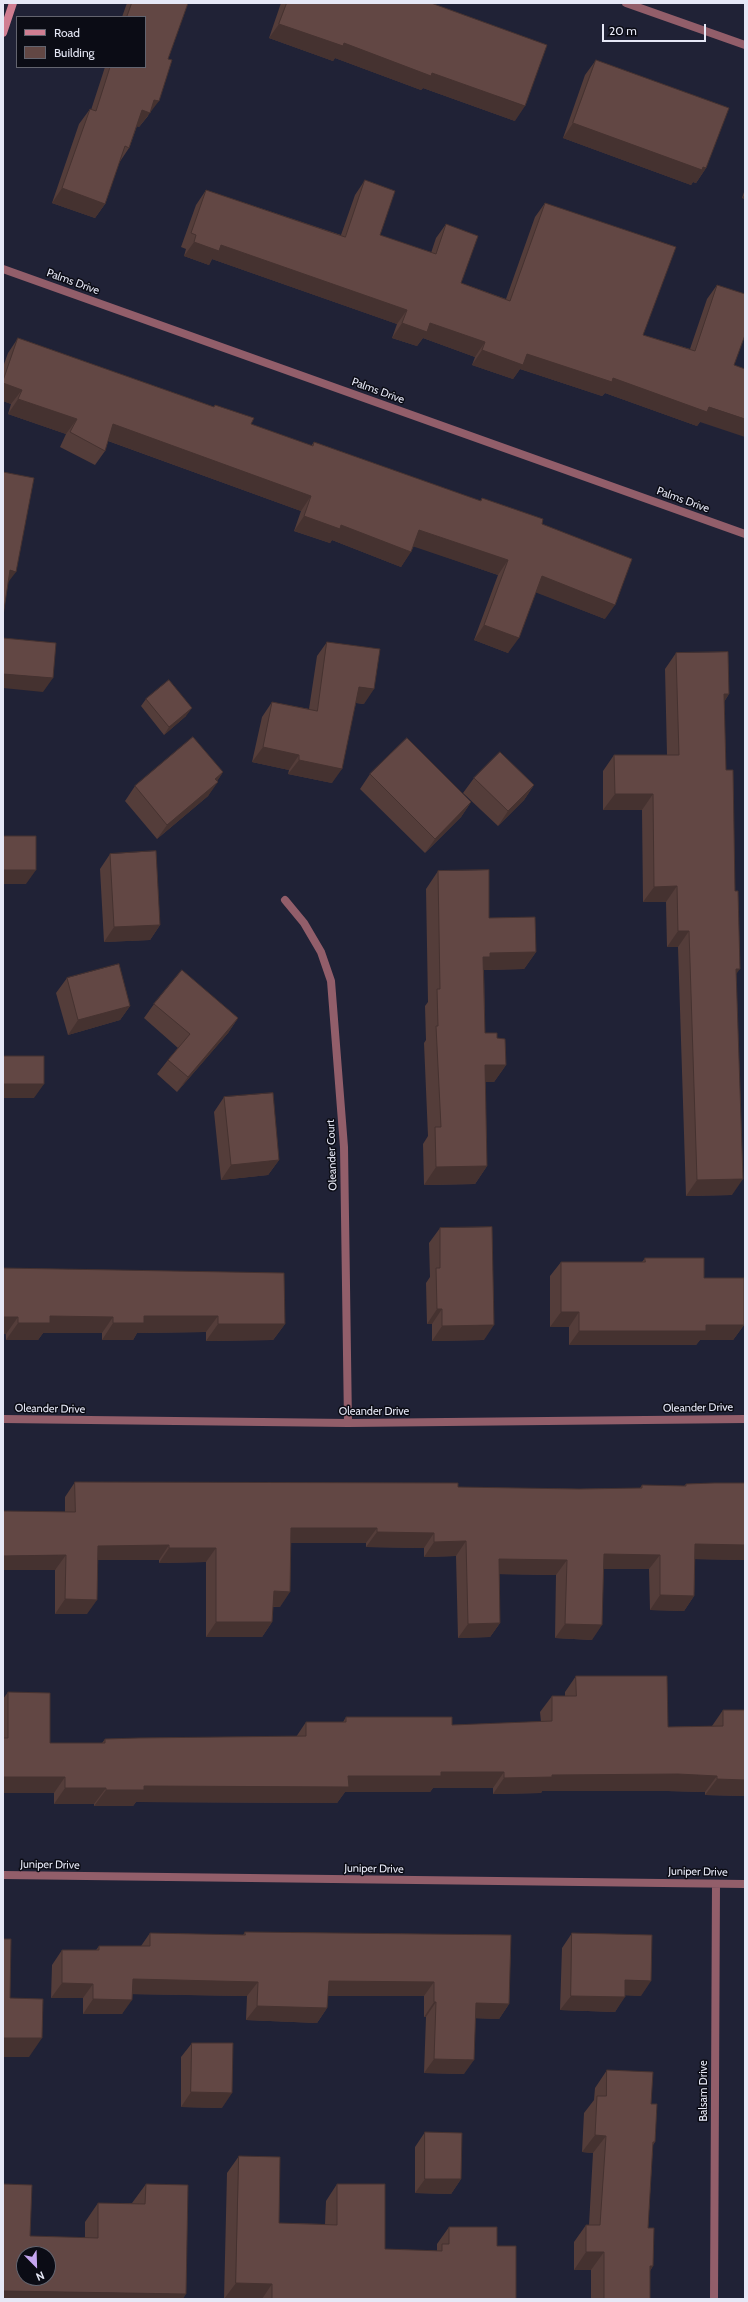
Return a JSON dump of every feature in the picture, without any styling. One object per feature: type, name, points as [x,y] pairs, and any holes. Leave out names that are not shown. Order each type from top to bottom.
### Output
[{"type":"street","points":[[3,33],[13,3]]},
{"type":"street","points":[[626,3],[745,45]]},
{"type":"street","name":"Palms Drive","points":[[3,269],[745,534]]},
{"type":"street","name":"Oleander Court","points":[[285,900],[304,923],[322,952],[331,981],[344,1147],[348,1423]]},
{"type":"street","name":"Oleander Drive","points":[[3,1419],[348,1423],[745,1419]]},
{"type":"street","name":"Juniper Drive","points":[[3,1875],[745,1884]]},
{"type":"street","name":"Balsam Drive","points":[[714,2299],[716,1884]]},
{"type":"building","points":[[132,3],[188,3],[168,59],[172,60],[159,101],[154,100],[150,113],[142,110],[129,148],[125,146],[105,204],[62,188],[90,109],[96,111],[110,68],[146,68],[146,16],[127,16]]},
{"type":"building","points":[[287,3],[431,3],[547,45],[525,106],[432,73],[431,76],[344,43],[343,46],[279,24]]},
{"type":"building","points":[[596,60],[729,108],[706,168],[703,167],[702,170],[573,123]]},
{"type":"building","points":[[365,180],[395,191],[380,235],[436,254],[446,224],[478,236],[461,283],[510,301],[545,203],[676,247],[643,335],[695,351],[717,285],[745,294],[745,335],[734,365],[745,369],[745,419],[709,407],[707,412],[613,378],[612,382],[527,354],[523,365],[482,350],[485,342],[430,323],[427,332],[402,323],[407,310],[221,245],[219,251],[194,242],[196,235],[191,233],[206,190],[345,237]]},
{"type":"building","points":[[18,338],[214,407],[215,405],[254,418],[251,424],[313,446],[314,442],[481,501],[482,498],[543,519],[542,524],[632,559],[615,605],[542,576],[519,638],[484,625],[508,560],[419,530],[411,552],[341,525],[340,529],[304,516],[311,496],[113,424],[105,451],[70,432],[77,419],[18,399],[22,390],[3,383]]},
{"type":"building","points":[[3,472],[34,478],[16,572],[10,570],[3,616]]},
{"type":"building","points":[[3,638],[56,643],[53,678],[3,674]]},
{"type":"building","points":[[327,642],[380,649],[374,689],[359,687],[342,769],[299,760],[299,755],[263,747],[272,702],[317,711]]},
{"type":"building","points":[[728,652],[729,694],[724,694],[726,770],[733,770],[735,891],[738,891],[740,969],[736,969],[743,1179],[697,1180],[689,931],[678,931],[677,886],[654,887],[653,794],[615,794],[614,755],[679,755],[676,653]]},
{"type":"building","points":[[169,680],[192,708],[169,727],[146,699]]},
{"type":"building","points":[[193,737],[223,772],[215,779],[218,782],[167,825],[135,786]]},
{"type":"building","points":[[407,738],[471,802],[435,839],[370,774]]},
{"type":"building","points":[[500,752],[534,785],[508,811],[474,778]]},
{"type":"building","points":[[3,836],[36,836],[36,870],[3,870]]},
{"type":"building","points":[[156,851],[160,925],[114,927],[110,854]]},
{"type":"building","points":[[489,870],[489,918],[535,917],[536,952],[490,953],[490,957],[483,957],[485,1033],[497,1033],[497,1038],[505,1039],[506,1065],[485,1065],[487,1166],[436,1167],[435,1127],[441,1127],[436,1026],[438,1026],[437,989],[440,989],[438,871]]},
{"type":"building","points":[[119,964],[130,1006],[78,1020],[67,978]]},
{"type":"building","points":[[182,970],[238,1018],[188,1077],[168,1060],[190,1034],[154,1004]]},
{"type":"building","points":[[3,1056],[44,1056],[44,1084],[3,1084]]},
{"type":"building","points":[[273,1093],[279,1160],[231,1165],[224,1097]]},
{"type":"building","points":[[492,1227],[494,1325],[442,1326],[442,1309],[437,1309],[436,1268],[440,1268],[440,1228]]},
{"type":"building","points":[[645,1258],[704,1258],[704,1278],[744,1278],[744,1325],[706,1325],[706,1331],[579,1331],[579,1312],[561,1312],[561,1262],[645,1262]]},
{"type":"building","points":[[3,1268],[284,1273],[285,1324],[218,1324],[218,1316],[144,1316],[144,1323],[113,1323],[113,1317],[50,1316],[50,1323],[18,1323],[18,1317],[3,1317]]},
{"type":"building","points":[[75,1482],[458,1483],[458,1487],[579,1489],[642,1488],[642,1485],[686,1486],[686,1484],[745,1483],[745,1545],[695,1544],[694,1596],[660,1595],[660,1555],[604,1554],[602,1625],[565,1624],[567,1560],[499,1559],[500,1623],[468,1624],[466,1541],[434,1542],[434,1533],[377,1532],[377,1528],[291,1528],[290,1592],[274,1591],[272,1622],[216,1622],[216,1548],[169,1548],[169,1545],[98,1546],[97,1600],[65,1599],[66,1555],[3,1556],[3,1511],[75,1512]]},
{"type":"building","points":[[576,1676],[667,1676],[668,1727],[723,1726],[723,1710],[745,1710],[745,1780],[717,1779],[717,1776],[678,1774],[552,1775],[552,1777],[504,1778],[504,1772],[441,1772],[441,1776],[348,1776],[349,1787],[144,1786],[144,1790],[106,1790],[106,1788],[65,1788],[65,1777],[3,1777],[3,1738],[8,1738],[8,1692],[50,1693],[50,1743],[105,1743],[105,1739],[306,1736],[306,1722],[346,1722],[346,1717],[452,1717],[452,1725],[552,1721],[552,1696],[576,1696]]},
{"type":"building","points":[[245,1932],[511,1935],[509,2004],[476,2003],[474,2060],[434,2059],[436,2002],[434,2002],[434,1982],[329,1981],[327,2008],[257,2006],[258,1982],[133,1979],[132,2000],[93,1999],[93,1984],[62,1983],[62,1950],[99,1950],[99,1946],[150,1946],[150,1933],[245,1935]]},
{"type":"building","points":[[572,1933],[652,1935],[651,1981],[625,1980],[625,1997],[571,1996]]},
{"type":"building","points":[[3,1939],[11,1939],[10,1998],[43,1999],[42,2038],[3,2038]]},
{"type":"building","points":[[192,2043],[233,2043],[232,2093],[191,2092]]},
{"type":"building","points":[[607,2070],[653,2072],[651,2104],[657,2104],[655,2142],[653,2142],[648,2228],[654,2228],[653,2266],[650,2266],[650,2299],[604,2299],[604,2252],[586,2252],[586,2225],[600,2225],[606,2136],[595,2135],[597,2096],[606,2096]]},
{"type":"building","points":[[425,2132],[462,2133],[461,2179],[425,2179]]},
{"type":"building","points":[[239,2156],[280,2157],[279,2223],[337,2225],[337,2184],[385,2184],[385,2249],[442,2251],[442,2244],[449,2244],[449,2227],[497,2227],[497,2246],[516,2246],[516,2299],[272,2299],[272,2284],[236,2283]]},
{"type":"building","points":[[3,2184],[32,2185],[30,2236],[98,2238],[98,2203],[145,2204],[146,2184],[188,2185],[186,2294],[3,2291]]}]
